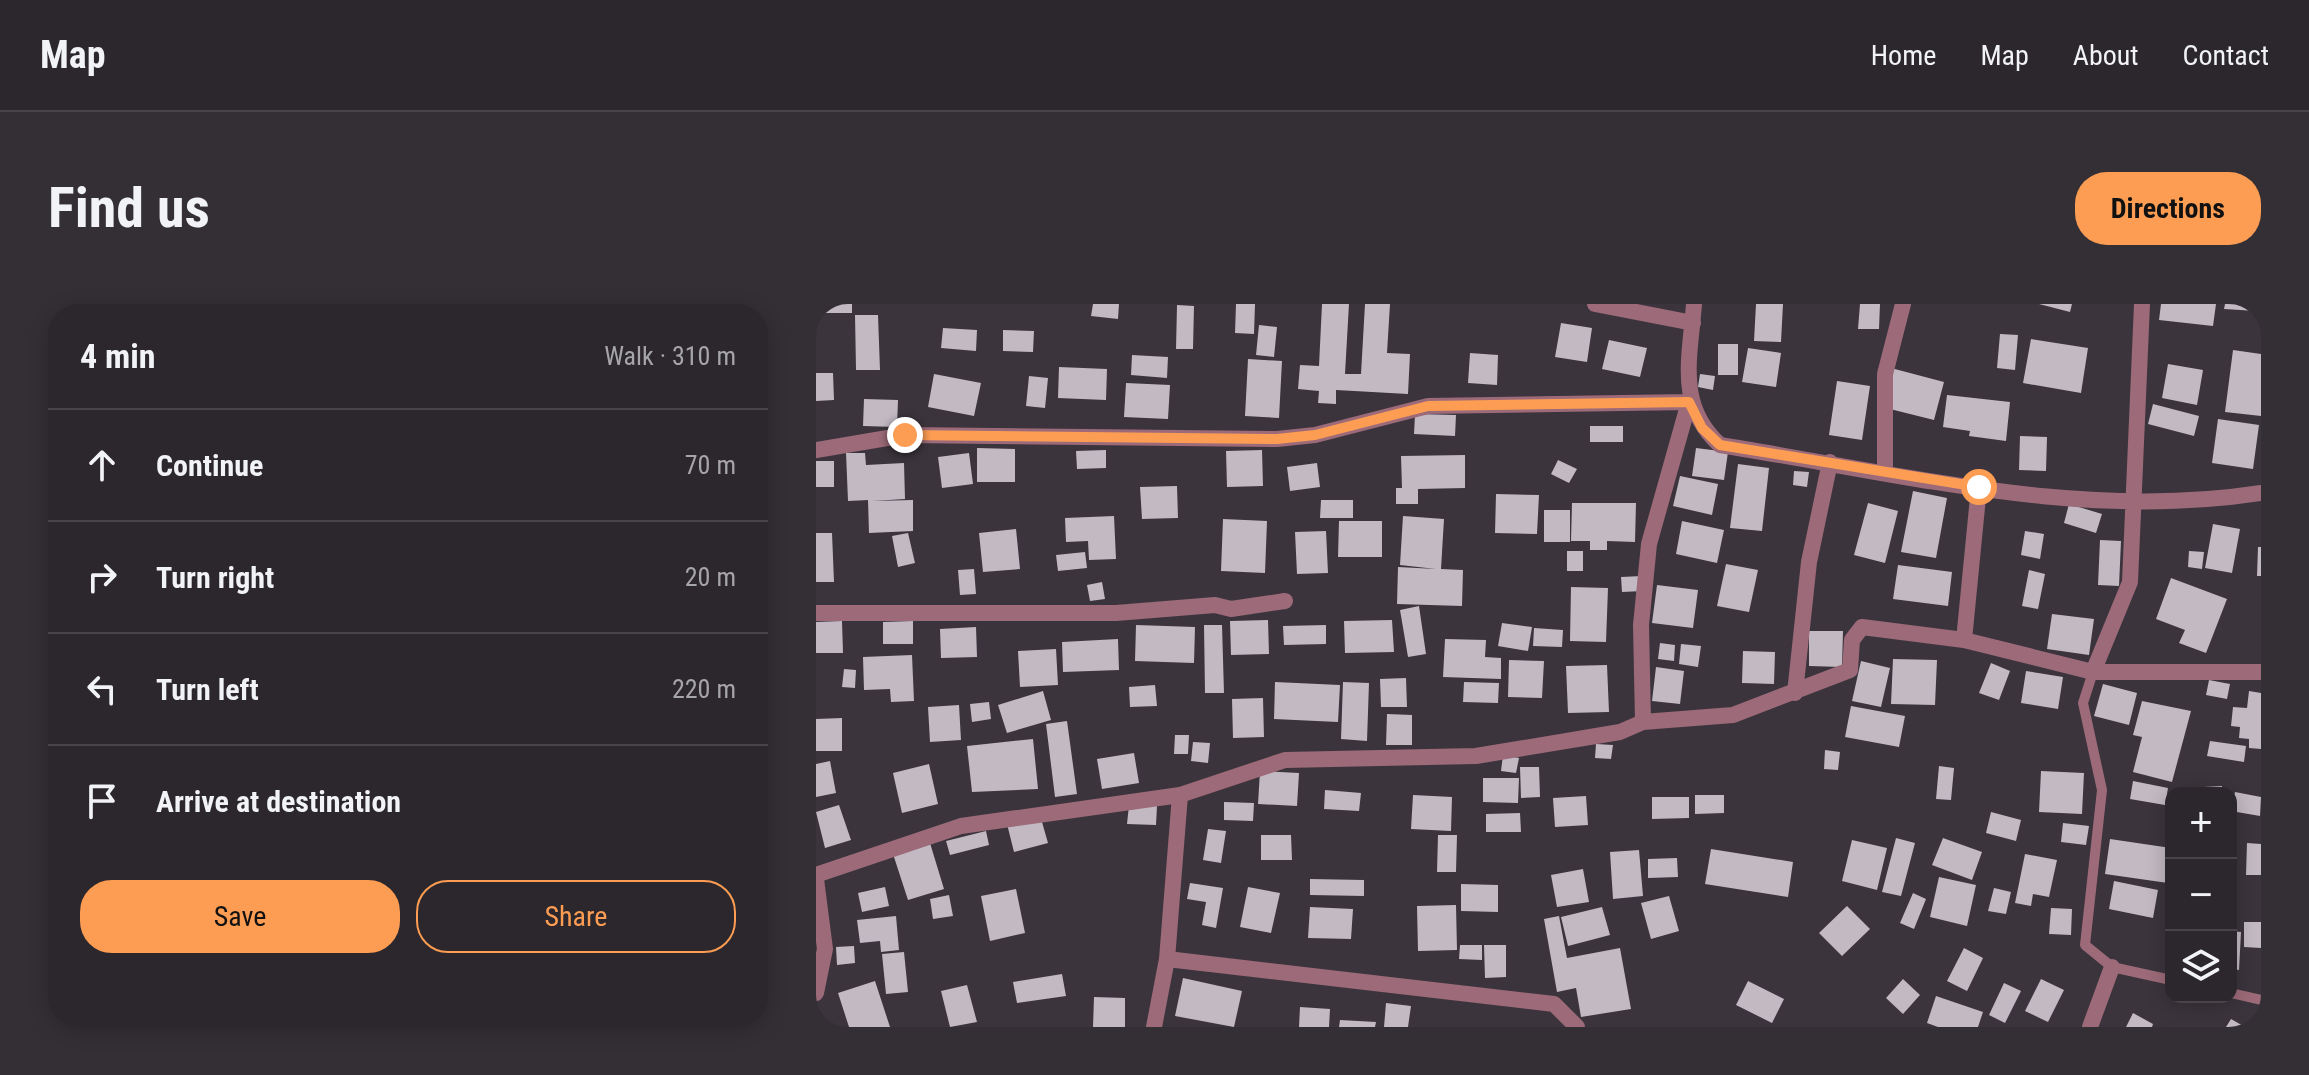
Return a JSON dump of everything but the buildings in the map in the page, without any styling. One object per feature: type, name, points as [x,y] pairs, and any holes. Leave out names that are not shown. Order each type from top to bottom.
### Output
[{"type":"street","points":[[1595,304],[1693,323]]},
{"type":"street","points":[[1643,722],[1641,625],[1649,544],[1689,402],[1694,304]]},
{"type":"street","points":[[1885,471],[1885,374],[1903,304]]},
{"type":"street","points":[[2093,672],[2130,582],[2142,304]]},
{"type":"street","points":[[816,450],[905,435],[1277,439],[1315,435],[1428,406],[1689,402]]},
{"type":"street","points":[[1689,402],[1702,428],[1720,445],[1979,487],[2133,504],[2208,501],[2261,493]]},
{"type":"street","points":[[1795,693],[1809,562],[1830,462]]},
{"type":"street","points":[[1964,640],[1979,487]]},
{"type":"street","points":[[816,613],[1116,613],[1215,605],[1231,609],[1285,601]]},
{"type":"street","points":[[816,993],[825,949],[816,877],[961,826],[1180,795],[1285,760],[1476,756],[1620,732],[1643,722],[1733,715],[1850,670],[1852,640],[1862,627],[1964,640],[2093,672],[2261,672]]},
{"type":"street","points":[[1154,1027],[1167,959],[1180,795]]},
{"type":"street","points":[[1167,959],[1554,1004],[1577,1027]]},
{"type":"street","points":[[2090,1027],[2112,967]]},
{"type":"lane","points":[[2093,672],[2083,703],[2102,790],[2085,945],[2112,967],[2165,979]]},
{"type":"lane","points":[[2237,994],[2261,1000]]},
{"type":"route","points":[[905,435],[1277,439],[1315,435],[1428,406],[1689,402],[1702,428],[1720,445],[1979,487]]}]
